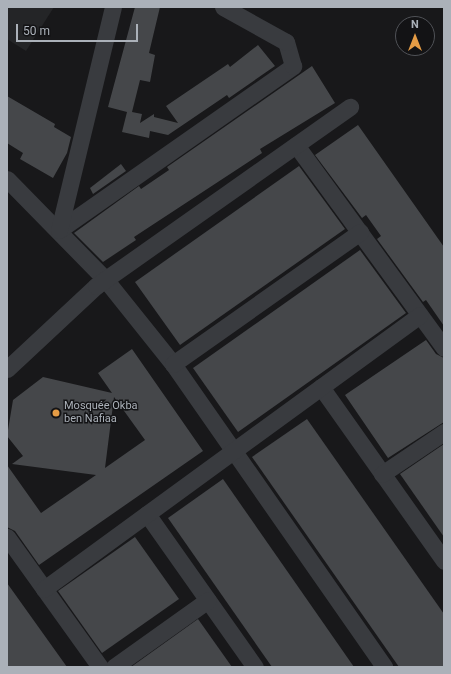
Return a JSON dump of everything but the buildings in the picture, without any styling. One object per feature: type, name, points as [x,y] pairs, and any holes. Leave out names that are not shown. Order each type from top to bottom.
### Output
[{"type":"street","points":[[59,230],[113,7]]},
{"type":"street","points":[[59,230],[293,66],[286,42],[223,7]]},
{"type":"street","points":[[7,369],[106,280],[350,107]]},
{"type":"street","points":[[296,145],[444,348]]},
{"type":"street","points":[[7,179],[59,230],[106,280],[174,364],[384,667]]},
{"type":"street","points":[[174,364],[360,232]]},
{"type":"street","points":[[44,589],[420,315]]},
{"type":"street","points":[[321,387],[382,474],[442,553]]},
{"type":"street","points":[[382,474],[444,432]]},
{"type":"street","points":[[147,514],[255,667]]},
{"type":"street","points":[[7,537],[100,667]]},
{"type":"street","points":[[114,667],[208,600]]},
{"type":"shaded area","points":[[7,7],[54,7],[26,51],[7,39]]},
{"type":"place","name":"Mosquée Okba ben Nafiaa","points":[[56,413]]}]
